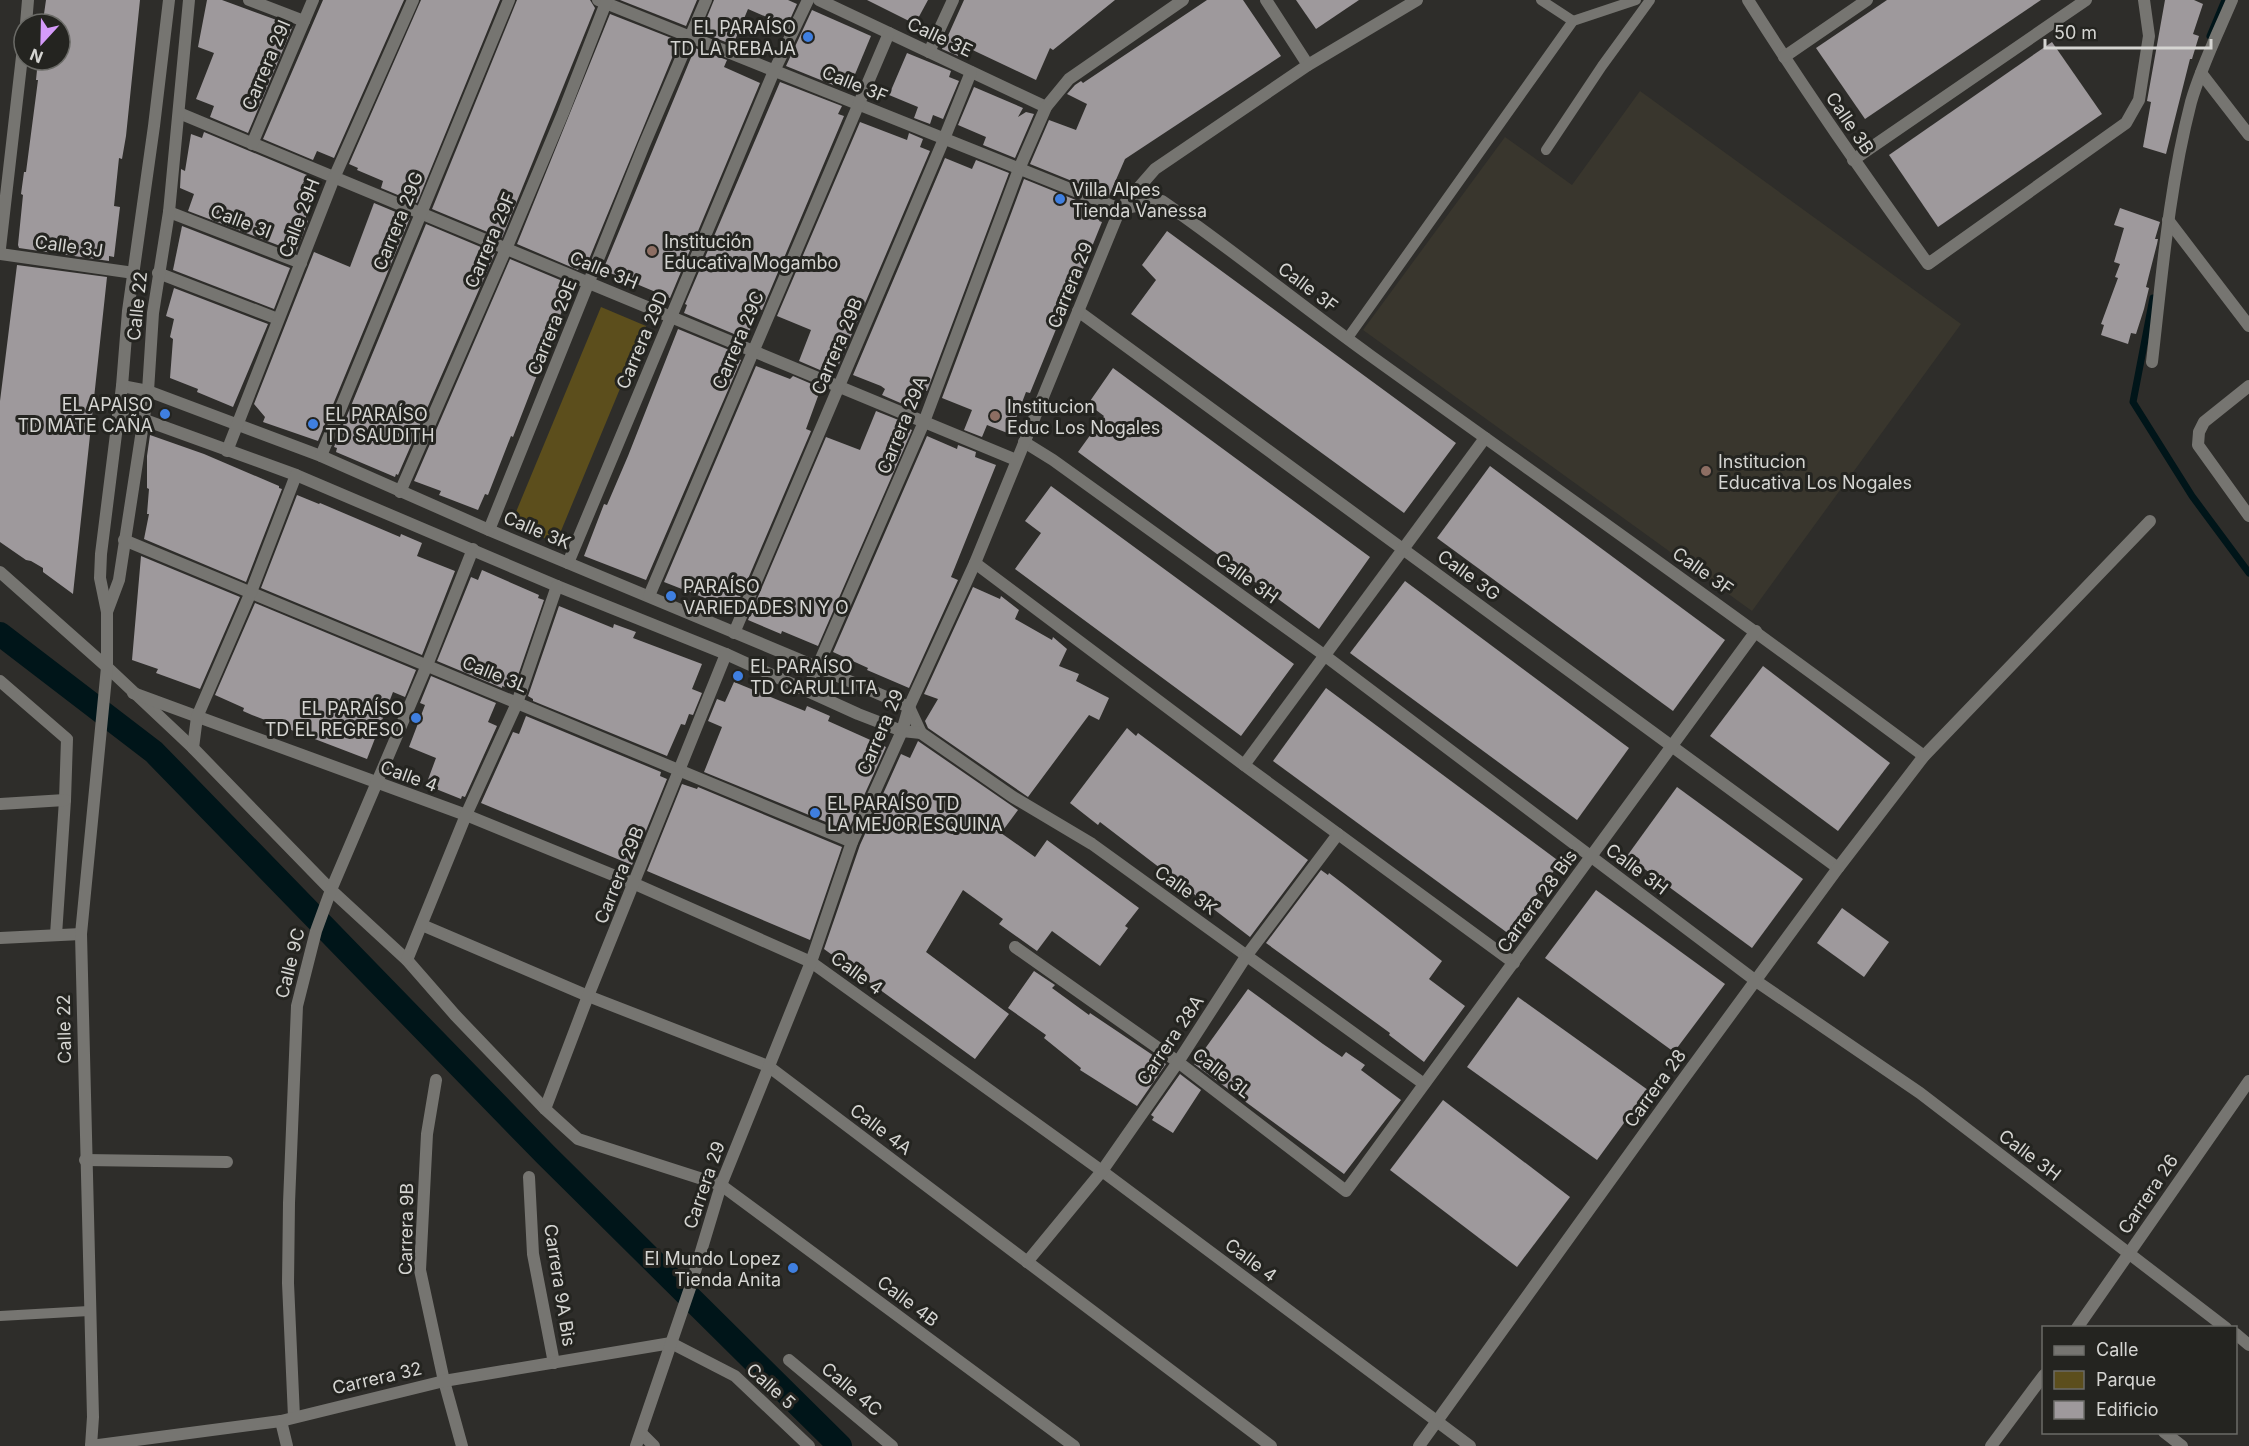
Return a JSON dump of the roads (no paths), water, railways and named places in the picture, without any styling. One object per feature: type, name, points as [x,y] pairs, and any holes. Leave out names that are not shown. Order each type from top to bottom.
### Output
[{"type":"street","name":"Calle 22","points":[[91,1446],[93,1417],[81,934],[107,668],[106,612],[100,578],[101,554],[122,386],[128,311],[169,0]]},
{"type":"street","name":"Calle 22","points":[[106,612],[119,580],[142,419],[148,392],[153,313],[169,212],[189,0]]},
{"type":"street","points":[[249,0],[304,21]]},
{"type":"street","name":"Carrera 29I","points":[[252,144],[313,0]]},
{"type":"street","name":"Calle 29H","points":[[227,451],[334,178],[412,0]]},
{"type":"street","name":"Carrera 29G","points":[[321,456],[509,0]]},
{"type":"street","name":"Carrera 29E","points":[[489,530],[706,0]]},
{"type":"street","name":"Carrera 29D","points":[[568,563],[774,71],[808,0]]},
{"type":"street","name":"Calle 3E","points":[[819,0],[1046,107]]},
{"type":"street","points":[[929,52],[953,0]]},
{"type":"street","name":"Carrera 29A","points":[[807,691],[924,422],[1019,169],[1046,107],[1069,79],[1183,0]]},
{"type":"street","points":[[1266,0],[1308,65]]},
{"type":"street","name":"Carrera 29","points":[[636,1446],[690,1288],[721,1185],[810,962],[852,842],[902,731],[909,707],[975,563],[1120,209],[1155,169],[1308,65],[1417,0]]},
{"type":"street","name":"Calle 3B","points":[[1748,0],[1853,160],[1928,264],[2126,123],[2139,100],[2149,36],[2144,0]]},
{"type":"street","points":[[1784,57],[1867,0]]},
{"type":"street","points":[[1853,160],[2086,0]]},
{"type":"street","points":[[2152,362],[2168,220],[2191,103],[2201,73],[2232,0]]},
{"type":"street","name":"Calle 3F","points":[[603,1],[1120,209],[1161,201],[1207,232],[1347,339],[1756,631],[1924,756]]},
{"type":"street","name":"Carrera 29F","points":[[400,492],[563,113],[603,1]]},
{"type":"street","name":"Carrera 29C","points":[[650,596],[889,33]]},
{"type":"street","points":[[0,249],[20,72]]},
{"type":"street","name":"Carrera 29B","points":[[735,633],[971,72]]},
{"type":"street","points":[[2201,73],[2249,135]]},
{"type":"street","name":"Calle 3H","points":[[179,113],[1016,460]]},
{"type":"street","name":"Calle 3I","points":[[169,212],[301,263]]},
{"type":"street","points":[[2168,220],[2249,326]]},
{"type":"street","name":"Calle 3J","points":[[0,254],[134,273]]},
{"type":"street","points":[[158,273],[278,319]]},
{"type":"street","name":"Calle 3G","points":[[1078,311],[1838,868]]},
{"type":"street","name":"Calle 3K","points":[[122,386],[148,392],[321,456],[489,530],[817,666],[909,707]]},
{"type":"street","points":[[2249,386],[2204,422],[2199,432],[2198,445],[2249,516]]},
{"type":"street","name":"Calle 3K","points":[[118,416],[142,419],[296,475],[557,586],[726,654],[858,714],[902,731],[921,733],[1013,796],[1092,844],[1424,1084]]},
{"type":"street","points":[[1244,765],[1485,438]]},
{"type":"street","name":"Calle 3H","points":[[1024,442],[1053,460],[1324,655],[1756,981],[1920,1094],[2223,1326]]},
{"type":"street","points":[[192,748],[197,717],[251,592],[296,475]]},
{"type":"street","name":"Carrera 28","points":[[1419,1446],[1838,868],[1924,756],[2150,521]]},
{"type":"street","name":"Calle 3L","points":[[124,540],[852,842]]},
{"type":"street","name":"Calle 9C","points":[[294,1417],[288,1283],[297,1006],[316,932],[331,890],[427,665],[473,549]]},
{"type":"street","points":[[975,563],[1244,765],[1514,963]]},
{"type":"street","name":"Calle 4","points":[[0,572],[192,748],[331,890],[407,960],[455,1015],[545,1110],[578,1139],[721,1185]]},
{"type":"street","points":[[407,960],[466,815],[518,703],[557,586]]},
{"type":"street","name":"Carrera 28 Bis","points":[[1346,1191],[1756,631]]},
{"type":"street","name":"Carrera 29B","points":[[545,1110],[588,996],[681,771],[726,654]]},
{"type":"street","points":[[0,681],[67,739],[56,935]]},
{"type":"street","name":"Calle 4","points":[[133,693],[466,815],[635,884],[810,962],[1102,1171],[1470,1446]]},
{"type":"street","points":[[909,707],[921,733]]},
{"type":"street","points":[[0,804],[65,801]]},
{"type":"street","name":"Carrera 28A","points":[[1027,1262],[1102,1171],[1178,1062],[1247,955],[1338,834]]},
{"type":"street","name":"Calle 4A","points":[[422,925],[588,996],[768,1066],[1270,1446]]},
{"type":"street","points":[[0,938],[81,934]]},
{"type":"street","name":"Calle 3L","points":[[1015,947],[1178,1062],[1346,1191]]},
{"type":"street","name":"Carrera 9B","points":[[436,1080],[427,1134],[420,1270],[444,1381],[462,1446]]},
{"type":"street","name":"Carrera 26","points":[[2078,1326],[2249,1081]]},
{"type":"street","points":[[85,1160],[227,1162]]},
{"type":"street","name":"Carrera 9A Bis","points":[[529,1178],[533,1254],[554,1363]]},
{"type":"street","name":"Calle 4B","points":[[721,1185],[1074,1446]]},
{"type":"street","name":"Carrera 32","points":[[91,1446],[281,1421],[444,1381],[671,1343]]},
{"type":"street","name":"Calle 5","points":[[671,1343],[735,1376],[809,1446]]},
{"type":"street","name":"Calle 4C","points":[[789,1360],[892,1446]]},
{"type":"street","points":[[1991,1446],[2042,1375]]},
{"type":"street","points":[[281,1421],[287,1446]]},
{"type":"street","points":[[641,1433],[654,1446]]},
{"type":"street","points":[[2167,1434],[2182,1446]]},
{"type":"lane","points":[[1540,0],[1573,21]]},
{"type":"lane","points":[[1347,339],[1573,21],[1636,0]]},
{"type":"lane","points":[[1546,150],[1602,66],[1650,0]]},
{"type":"lane","points":[[0,1316],[89,1311]]},
{"type":"lane","points":[[85,1446],[91,1446]]},
{"type":"waterway","points":[[2210,36],[2225,0]]},
{"type":"waterway","points":[[2153,298],[2133,402],[2192,496],[2249,573]]},
{"type":"waterway","points":[[0,634],[154,752],[546,1155],[840,1446]]},
{"type":"place","name":"EL PARAÍSO TD LA REBAJA","points":[[808,37]]},
{"type":"place","name":"Villa Alpes Tienda Vanessa","points":[[1060,199]]},
{"type":"place","name":"Institución Educativa Mogambo","points":[[652,251]]},
{"type":"place","name":"EL APAISO TD MATE CAÑA","points":[[165,414]]},
{"type":"place","name":"Institucion Educ Los Nogales","points":[[995,416]]},
{"type":"place","name":"EL PARAÍSO TD SAUDITH","points":[[313,424]]},
{"type":"place","name":"Institucion Educativa Los Nogales","points":[[1706,471]]},
{"type":"place","name":"PARAÍSO VARIEDADES N Y O","points":[[671,596]]},
{"type":"place","name":"EL PARAÍSO TD CARULLITA","points":[[738,676]]},
{"type":"place","name":"EL PARAÍSO TD EL REGRESO","points":[[416,718]]},
{"type":"place","name":"EL PARAÍSO TD LA MEJOR ESQUINA","points":[[815,813]]},
{"type":"place","name":"El Mundo Lopez Tienda Anita","points":[[793,1268]]}]
